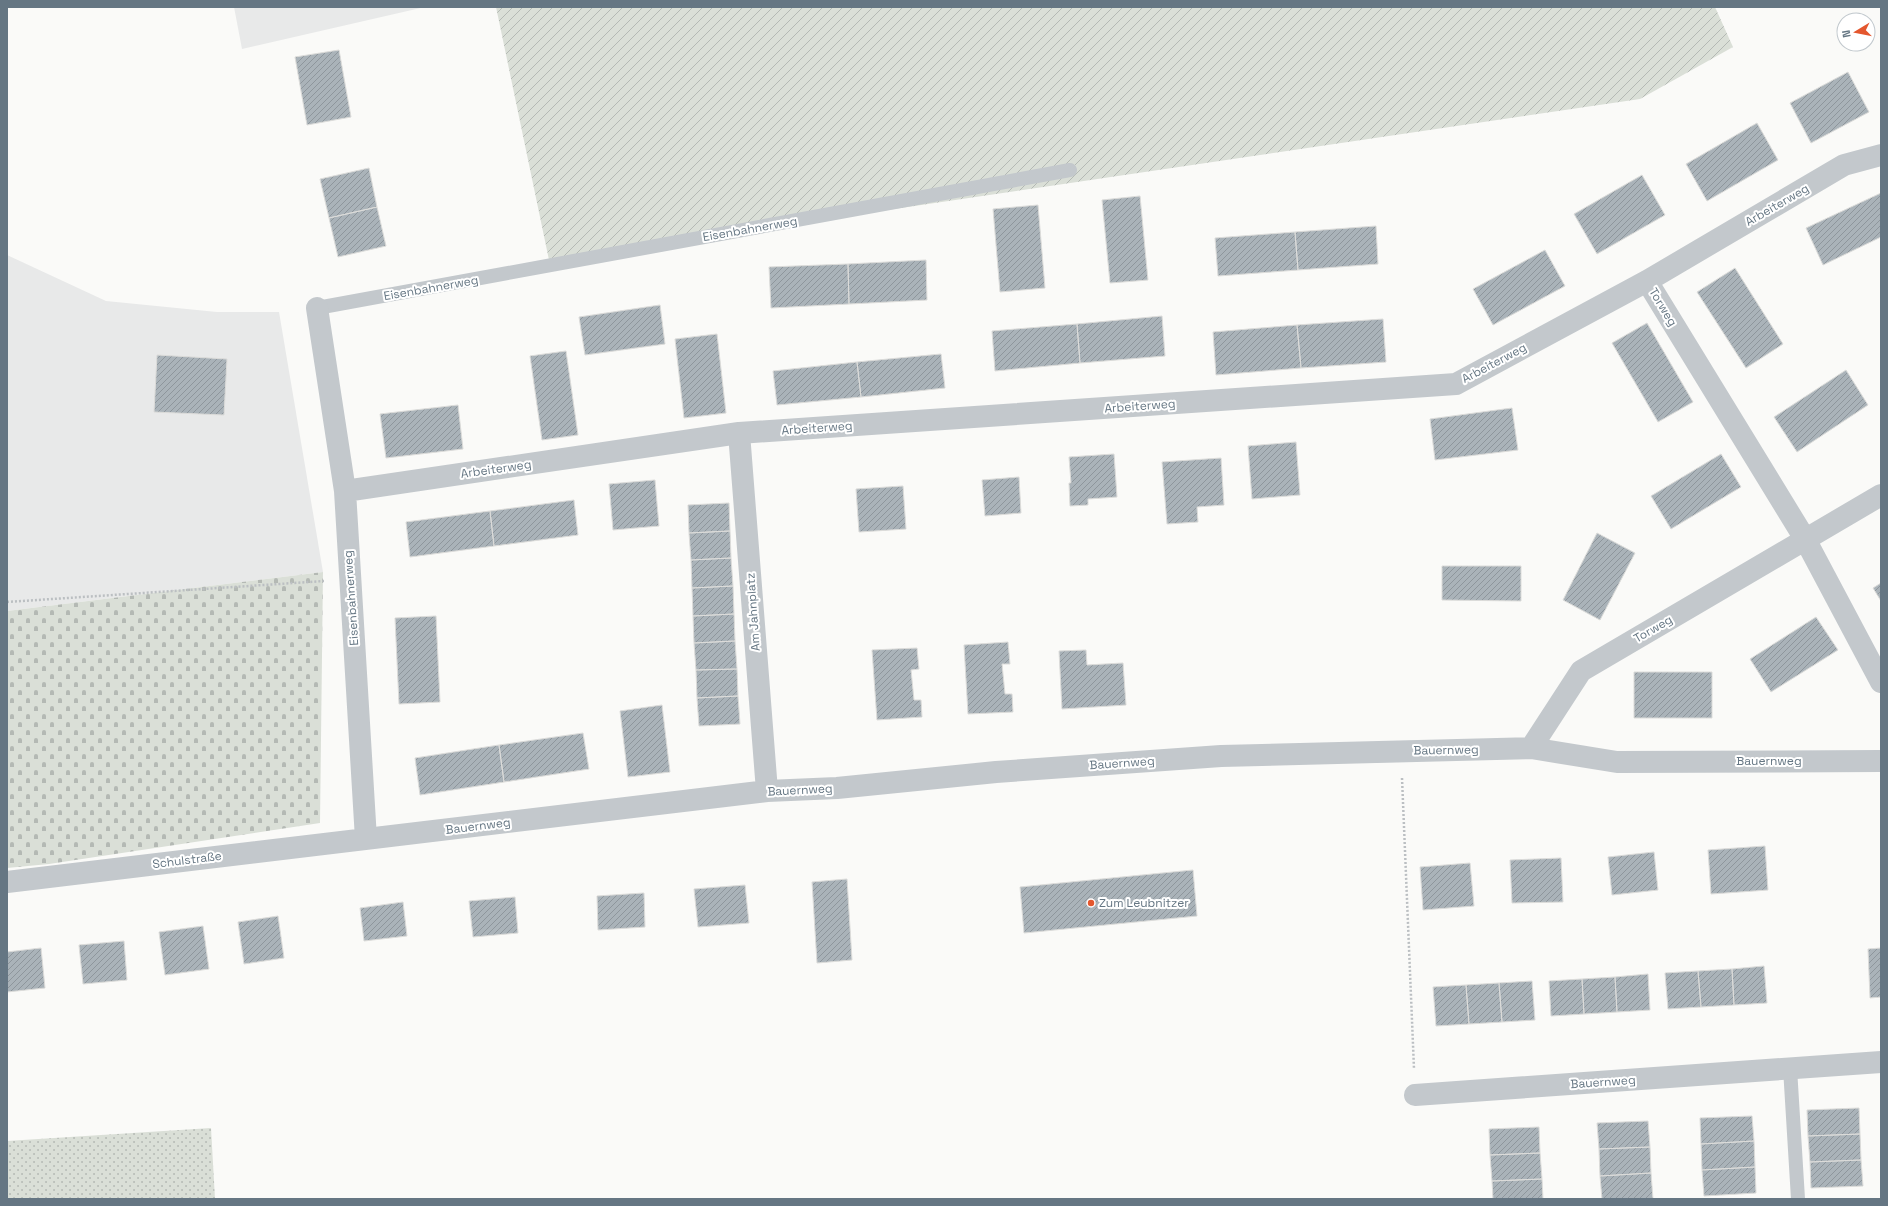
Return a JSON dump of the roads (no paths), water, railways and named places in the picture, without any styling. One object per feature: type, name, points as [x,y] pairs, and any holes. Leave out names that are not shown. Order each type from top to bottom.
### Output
[{"type":"street","name":"Arbeiterweg","points":[[345,491],[739,433],[1456,384],[1647,280],[1844,165],[1881,155]]},
{"type":"street","name":"Torweg","points":[[1647,280],[1805,539],[1881,682]]},
{"type":"street","name":"Eisenbahnerweg","points":[[317,308],[345,491],[366,839]]},
{"type":"street","name":"Am Jahnplatz","points":[[739,433],[766,791]]},
{"type":"street","name":"Torweg","points":[[1531,748],[1581,671],[1881,495]]},
{"type":"street","name":"Bauernweg","points":[[366,839],[766,791],[837,788],[996,772],[1220,756],[1531,748],[1617,762],[1881,760]]},
{"type":"street","name":"Schulstraße","points":[[7,882],[366,839]]},
{"type":"street","name":"Bauernweg","points":[[1415,1095],[1881,1062]]},
{"type":"lane","name":"Eisenbahnerweg","points":[[317,308],[1070,170]]},
{"type":"lane","points":[[1790,1068],[1798,1199]]},
{"type":"place","name":"Zum Leubnitzer","points":[[1091,903]]}]
